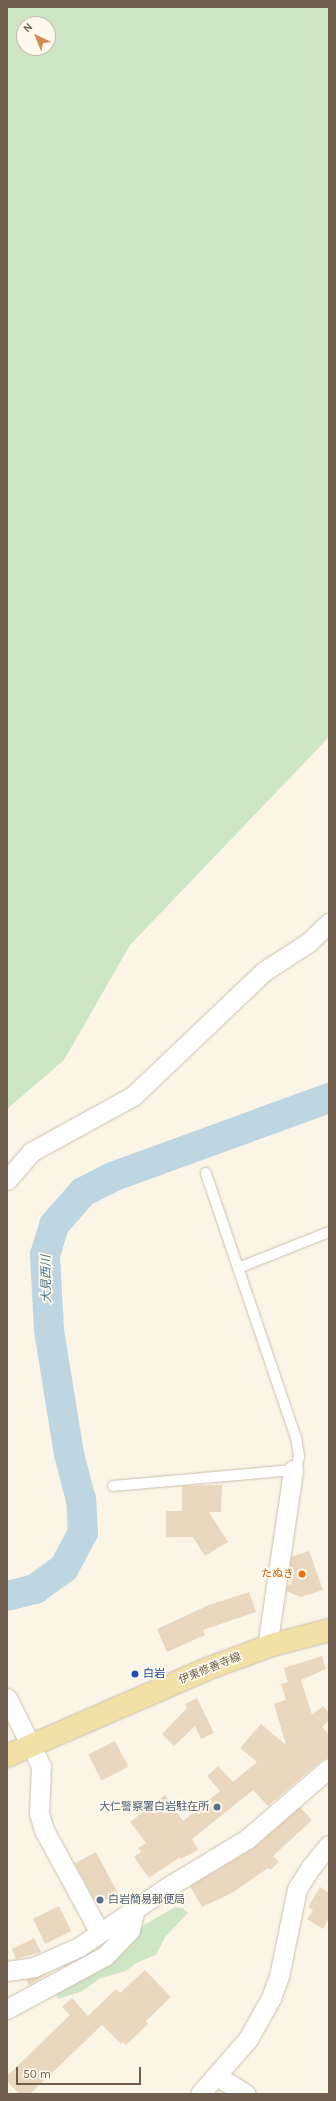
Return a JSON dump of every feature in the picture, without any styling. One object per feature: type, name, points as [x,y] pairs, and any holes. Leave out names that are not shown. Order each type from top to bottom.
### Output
[{"type":"main road","name":"伊東修善寺線","points":[[7,1756],[207,1669],[267,1647],[329,1630]]},
{"type":"street","points":[[7,1180],[31,1152],[132,1096],[263,972],[309,942],[329,923]]},
{"type":"street","points":[[267,1647],[292,1470]]},
{"type":"street","points":[[7,1698],[32,1745],[41,1766],[38,1813],[44,1830],[100,1933]]},
{"type":"street","points":[[7,1971],[34,1968],[79,1946],[100,1933],[135,1909],[248,1839],[329,1768]]},
{"type":"street","points":[[200,2094],[248,2039],[271,1998],[279,1976],[297,1889],[311,1867],[329,1845]]},
{"type":"street","points":[[7,2009],[105,1956],[130,1930],[135,1909]]},
{"type":"street","points":[[217,2076],[246,2094]]},
{"type":"lane","points":[[113,1486],[292,1470],[299,1456],[296,1438],[206,1173]]},
{"type":"lane","points":[[238,1268],[329,1232]]},
{"type":"green space","points":[[7,7],[329,7],[329,737],[130,945],[64,1060],[7,1109]]},
{"type":"green space","points":[[175,1907],[183,1908],[188,1913],[165,1937],[156,1955],[136,1963],[126,1971],[101,1978],[82,1991],[58,1999],[56,1995],[91,1972],[144,1925]]},
{"type":"building","points":[[222,1485],[221,1512],[209,1512],[228,1542],[205,1556],[193,1537],[166,1537],[166,1511],[182,1511],[182,1486]]},
{"type":"building","points":[[309,1551],[323,1590],[301,1597],[286,1591],[287,1585],[292,1584],[289,1574],[291,1557]]},
{"type":"building","points":[[249,1592],[256,1612],[203,1630],[205,1635],[167,1652],[157,1629],[209,1605]]},
{"type":"building","points":[[322,1656],[326,1669],[301,1680],[312,1715],[323,1706],[329,1713],[329,1720],[322,1727],[329,1735],[329,1757],[322,1760],[268,1806],[253,1790],[192,1839],[198,1850],[181,1859],[180,1857],[149,1878],[134,1857],[141,1852],[138,1848],[146,1843],[130,1822],[165,1795],[183,1821],[220,1791],[207,1776],[218,1766],[233,1782],[257,1762],[240,1748],[261,1724],[286,1745],[274,1704],[286,1700],[281,1684],[288,1682],[284,1668]]},
{"type":"building","points":[[197,1698],[214,1733],[201,1739],[195,1726],[174,1746],[162,1734],[187,1708],[185,1704]]},
{"type":"building","points":[[115,1741],[128,1767],[101,1780],[88,1755]]},
{"type":"building","points":[[300,1807],[312,1820],[273,1856],[279,1862],[270,1870],[268,1868],[232,1893],[202,1907],[190,1886],[253,1848]]},
{"type":"building","points":[[96,1852],[118,1893],[97,1905],[75,1863]]},
{"type":"building","points":[[320,1887],[329,1893],[329,1918],[323,1929],[307,1919],[313,1910],[308,1907]]},
{"type":"building","points":[[59,1906],[71,1931],[45,1944],[33,1919]]},
{"type":"building","points":[[34,1938],[41,1952],[16,1959],[12,1949]]},
{"type":"building","points":[[145,1970],[171,1997],[146,2021],[148,2024],[126,2045],[123,2042],[121,2044],[102,2025],[30,2094],[19,2094],[7,2081],[7,2076],[70,2015],[62,2007],[72,1998],[88,2016],[116,1989],[120,1993]]},
{"type":"building","points":[[50,1972],[29,1985],[26,1979],[38,1977]]},
{"type":"waterway","name":"大見西川","points":[[7,1596],[35,1589],[64,1568],[83,1533],[81,1500],[69,1454],[49,1330],[45,1255],[54,1225],[83,1192],[112,1177],[329,1098]]},
{"type":"place","name":"たぬき","points":[[302,1574]]},
{"type":"place","name":"白岩","points":[[135,1674]]},
{"type":"place","name":"大仁警察署白岩駐在所","points":[[217,1807]]},
{"type":"place","name":"白岩簡易郵便局","points":[[100,1900]]}]
